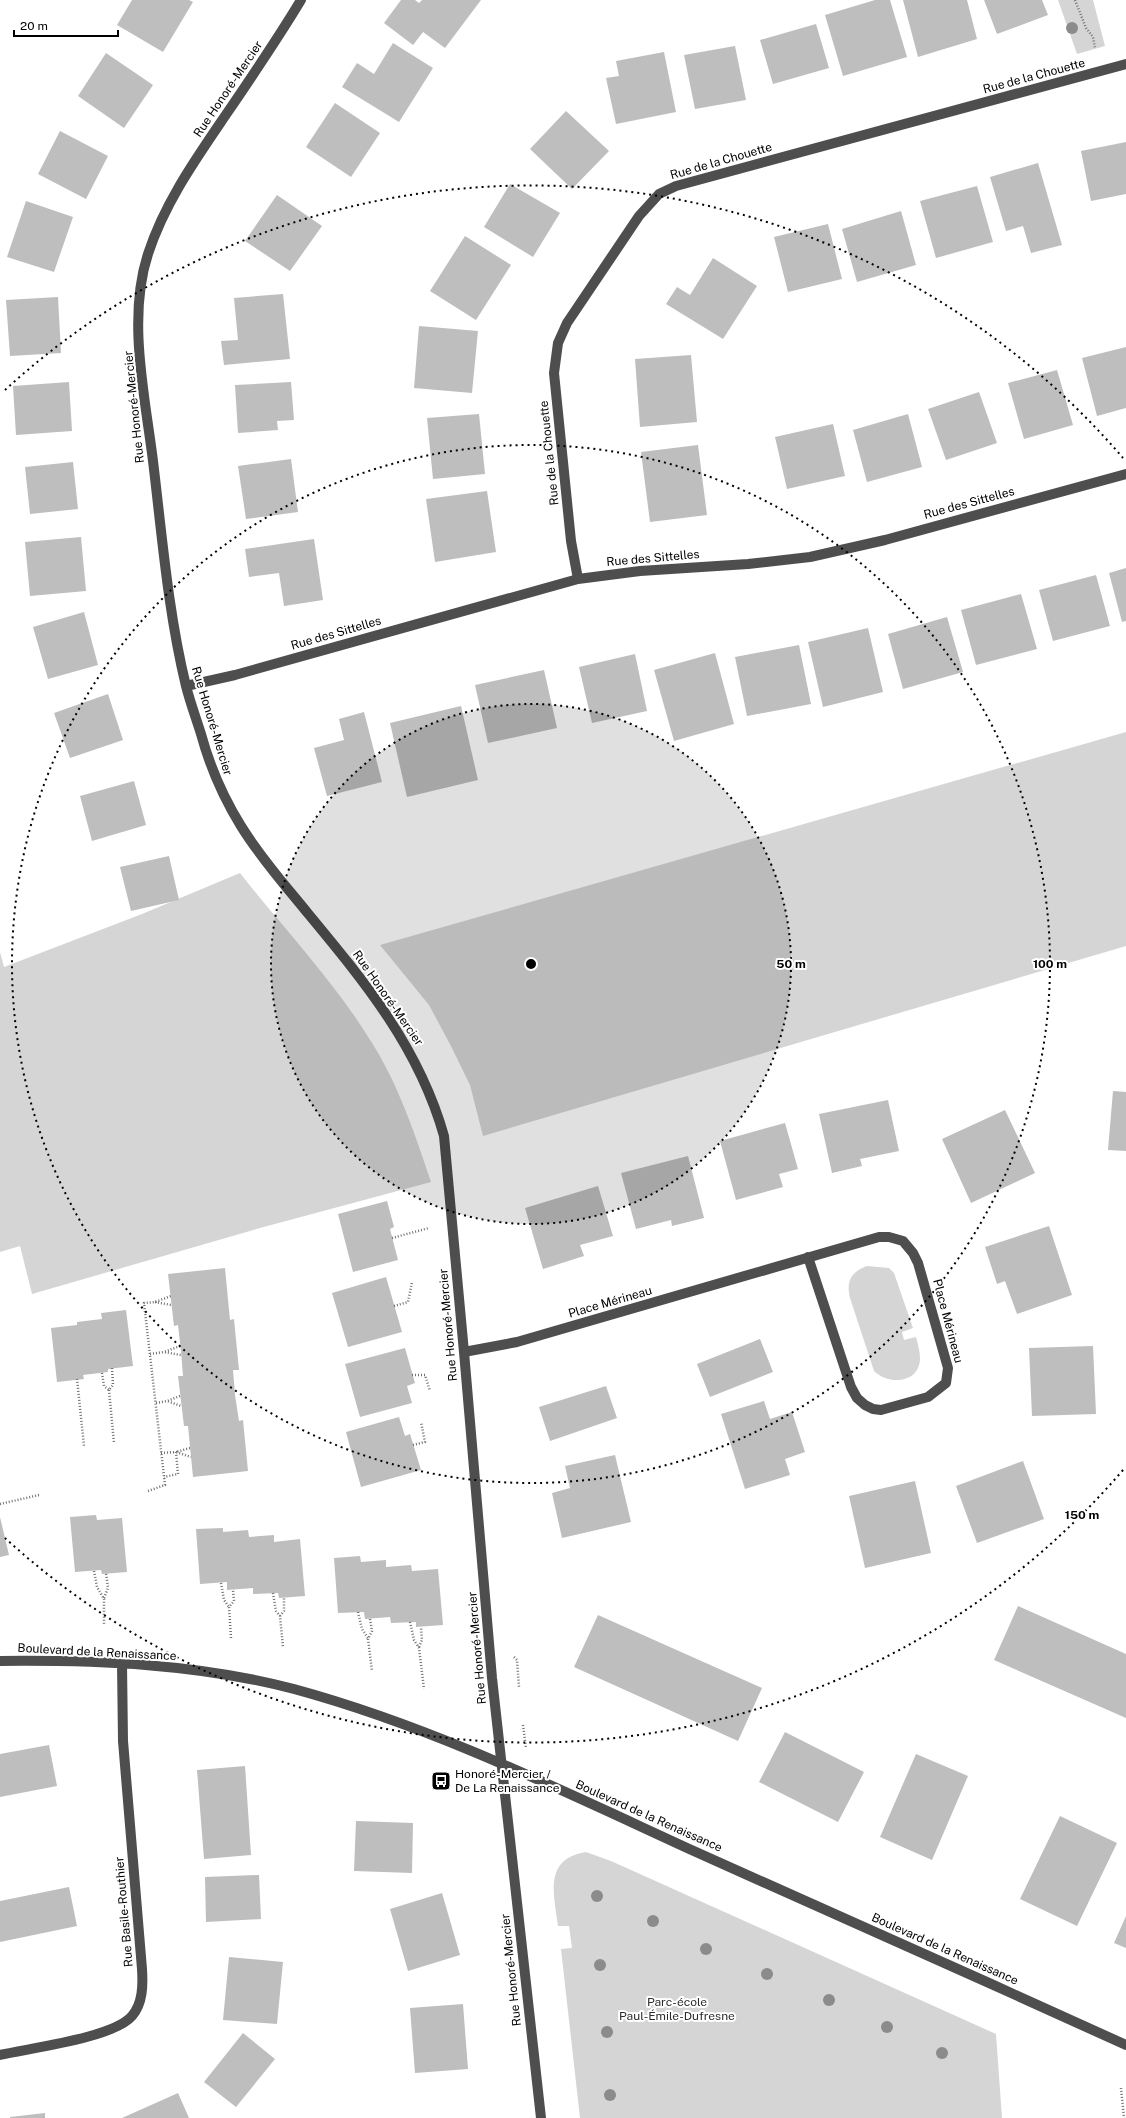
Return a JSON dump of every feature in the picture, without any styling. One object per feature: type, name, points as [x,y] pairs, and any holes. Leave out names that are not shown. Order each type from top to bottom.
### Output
[{"type":"street","name":"Rue Honoré-Mercier","points":[[301,0],[196,160],[171,202],[147,258],[140,292],[138,308],[142,370],[168,583],[186,686],[215,777],[242,828],[262,858],[340,953],[386,1014],[408,1047],[422,1077],[444,1136],[492,1678],[541,2118]]},
{"type":"street","name":"Rue de la Chouette","points":[[578,579],[571,541],[555,388],[555,354],[561,334],[567,323],[639,216],[653,200],[676,186],[1126,64]]},
{"type":"street","name":"Rue des Sittelles","points":[[186,686],[235,675],[578,579],[640,571],[748,564],[810,557],[885,540],[1126,474]]},
{"type":"street","name":"Place Mérineau","points":[[464,1352],[517,1342],[808,1257],[879,1237],[897,1238],[908,1246],[918,1263],[946,1357],[948,1376],[946,1383],[938,1391],[928,1397],[881,1410],[873,1410],[857,1398],[846,1372],[808,1257]]},
{"type":"street","name":"Boulevard de la Renaissance","points":[[0,1661],[122,1664],[215,1674],[291,1689],[392,1720],[501,1764],[1126,2045]]},
{"type":"street","name":"Rue Basile-Routhier","points":[[0,2055],[111,2030],[132,2016],[140,2000],[142,1969],[123,1741],[122,1664]]},
{"type":"path","points":[[1075,0],[1096,49]]},
{"type":"path","points":[[392,1238],[434,1226]]},
{"type":"path","points":[[394,1306],[408,1302],[412,1282]]},
{"type":"path","points":[[148,1491],[165,1485],[144,1303],[155,1302],[171,1296]]},
{"type":"path","points":[[155,1302],[171,1305]]},
{"type":"path","points":[[150,1354],[164,1352],[180,1346]]},
{"type":"path","points":[[164,1352],[181,1355]]},
{"type":"path","points":[[112,1368],[113,1385],[109,1390],[114,1443]]},
{"type":"path","points":[[102,1373],[104,1386],[109,1390]]},
{"type":"path","points":[[412,1375],[425,1375],[430,1391]]},
{"type":"path","points":[[78,1379],[84,1446]]},
{"type":"path","points":[[156,1403],[180,1396]]},
{"type":"path","points":[[167,1401],[181,1406]]},
{"type":"path","points":[[413,1444],[425,1442],[421,1422]]},
{"type":"path","points":[[161,1453],[176,1452],[190,1448]]},
{"type":"path","points":[[176,1452],[191,1457]]},
{"type":"path","points":[[164,1477],[178,1474],[176,1452]]},
{"type":"path","points":[[0,1504],[38,1495]]},
{"type":"path","points":[[94,1571],[97,1587],[104,1599]]},
{"type":"path","points":[[104,1624],[104,1599],[108,1588],[106,1573]]},
{"type":"path","points":[[221,1583],[224,1600],[229,1607],[231,1638]]},
{"type":"path","points":[[229,1607],[234,1602],[233,1590]]},
{"type":"path","points":[[273,1593],[276,1612],[280,1616],[283,1647]]},
{"type":"path","points":[[280,1616],[284,1611],[284,1598]]},
{"type":"path","points":[[358,1612],[362,1629],[368,1639],[372,1671]]},
{"type":"path","points":[[368,1639],[372,1631],[370,1619]]},
{"type":"path","points":[[410,1622],[414,1640],[419,1648],[424,1689]]},
{"type":"path","points":[[419,1648],[422,1640],[421,1627]]},
{"type":"path","points":[[517,1660],[519,1689]]},
{"type":"path","points":[[1121,2088],[1124,2118]]},
{"type":"green space","points":[[1058,0],[1093,0],[1105,46],[1077,54]]},
{"type":"green space","points":[[1126,732],[1126,946],[483,1136],[470,1085],[429,1005],[380,945]]},
{"type":"green space","points":[[240,873],[326,977],[358,1020],[382,1059],[398,1093],[431,1182],[260,1228],[32,1294],[20,1246],[0,1252],[0,952],[4,967],[142,914]]},
{"type":"green space","points":[[867,1266],[889,1268],[894,1273],[913,1328],[902,1332],[904,1340],[916,1337],[920,1354],[918,1367],[914,1373],[902,1380],[887,1379],[874,1371],[850,1298],[849,1282],[851,1278],[857,1271]]},
{"type":"green space","name":"Parc-école Paul-Émile-Dufresne","points":[[586,1852],[611,1861],[996,2034],[1002,2118],[580,2118],[561,1949],[572,1948],[569,1926],[558,1926],[554,1880],[557,1870],[563,1862],[572,1856]]},
{"type":"building","points":[[132,0],[189,0],[193,2],[163,52],[117,25]]},
{"type":"building","points":[[401,0],[415,0],[419,3],[422,0],[481,0],[445,48],[423,32],[413,45],[384,23]]},
{"type":"building","points":[[875,0],[890,0],[907,57],[843,76],[825,15]]},
{"type":"building","points":[[903,0],[967,0],[977,39],[918,57]]},
{"type":"building","points":[[984,0],[1042,0],[1048,15],[997,34]]},
{"type":"building","points":[[816,24],[829,68],[773,84],[760,40]]},
{"type":"building","points":[[393,43],[433,68],[399,122],[342,87],[357,63],[374,74]]},
{"type":"building","points":[[735,46],[746,100],[695,109],[684,55]]},
{"type":"building","points":[[664,52],[676,112],[616,124],[606,78],[619,76],[616,61]]},
{"type":"building","points":[[106,53],[153,85],[124,128],[78,96]]},
{"type":"building","points":[[335,103],[380,133],[351,177],[306,147]]},
{"type":"building","points":[[566,111],[609,151],[572,189],[530,149]]},
{"type":"building","points":[[60,131],[108,156],[86,199],[38,174]]},
{"type":"building","points":[[1126,142],[1126,194],[1091,201],[1081,151]]},
{"type":"building","points":[[1038,163],[1062,245],[1031,253],[1023,226],[1006,231],[990,177]]},
{"type":"building","points":[[510,184],[560,213],[533,257],[484,227]]},
{"type":"building","points":[[977,186],[993,242],[936,258],[920,201]]},
{"type":"building","points":[[277,195],[322,226],[290,271],[245,241]]},
{"type":"building","points":[[26,201],[73,217],[54,272],[7,257]]},
{"type":"building","points":[[901,211],[916,265],[857,282],[842,229]]},
{"type":"building","points":[[828,224],[842,279],[788,292],[774,237]]},
{"type":"building","points":[[465,236],[511,265],[476,320],[430,291]]},
{"type":"building","points":[[713,258],[757,286],[723,339],[666,304],[677,287],[690,295]]},
{"type":"building","points":[[283,294],[290,359],[224,365],[221,341],[238,340],[234,298]]},
{"type":"building","points":[[58,297],[61,353],[10,356],[6,300]]},
{"type":"building","points":[[419,326],[478,331],[472,393],[414,388]]},
{"type":"building","points":[[1126,347],[1126,408],[1097,416],[1082,358]]},
{"type":"building","points":[[691,355],[697,422],[640,427],[635,359]]},
{"type":"building","points":[[1057,370],[1073,425],[1024,439],[1008,383]]},
{"type":"building","points":[[69,382],[72,431],[16,435],[13,386]]},
{"type":"building","points":[[291,382],[294,420],[277,421],[278,430],[238,433],[235,385]]},
{"type":"building","points":[[979,392],[997,443],[946,460],[928,409]]},
{"type":"building","points":[[479,414],[485,474],[433,479],[427,418]]},
{"type":"building","points":[[908,414],[922,467],[867,482],[853,430]]},
{"type":"building","points":[[833,424],[845,476],[787,489],[775,437]]},
{"type":"building","points":[[698,445],[707,515],[650,522],[641,452]]},
{"type":"building","points":[[291,459],[298,512],[246,519],[238,466]]},
{"type":"building","points":[[73,462],[78,509],[30,514],[25,467]]},
{"type":"building","points":[[487,491],[496,552],[435,562],[426,499]]},
{"type":"building","points":[[81,537],[86,591],[30,596],[25,542]]},
{"type":"building","points":[[314,539],[323,600],[284,606],[279,573],[249,577],[245,549]]},
{"type":"building","points":[[1126,568],[1126,621],[1122,622],[1109,573]]},
{"type":"building","points":[[1096,575],[1110,626],[1053,641],[1039,590]]},
{"type":"building","points":[[1021,594],[1037,649],[976,665],[961,610]]},
{"type":"building","points":[[84,612],[98,665],[48,679],[33,627]]},
{"type":"building","points":[[947,617],[963,672],[903,689],[888,634]]},
{"type":"building","points":[[868,628],[883,692],[823,707],[808,642]]},
{"type":"building","points":[[799,645],[811,704],[747,716],[735,657]]},
{"type":"building","points":[[715,653],[734,724],[674,741],[654,670]]},
{"type":"building","points":[[635,654],[647,711],[592,723],[579,667]]},
{"type":"building","points":[[544,670],[557,728],[488,743],[475,685]]},
{"type":"building","points":[[108,694],[123,740],[70,758],[54,713]]},
{"type":"building","points":[[461,706],[478,780],[407,797],[390,723]]},
{"type":"building","points":[[364,712],[382,782],[327,796],[314,748],[344,740],[339,719]]},
{"type":"building","points":[[134,781],[146,825],[92,841],[80,796]]},
{"type":"building","points":[[169,856],[179,900],[131,911],[120,867]]},
{"type":"building","points":[[1113,1091],[1126,1092],[1126,1151],[1108,1150]]},
{"type":"building","points":[[888,1100],[899,1151],[860,1159],[862,1166],[832,1173],[819,1114]]},
{"type":"building","points":[[1005,1110],[1035,1173],[971,1203],[942,1139]]},
{"type":"building","points":[[785,1123],[798,1169],[779,1174],[783,1187],[736,1200],[720,1141]]},
{"type":"building","points":[[688,1156],[704,1218],[672,1226],[671,1220],[636,1229],[621,1173]]},
{"type":"building","points":[[598,1186],[613,1236],[580,1245],[584,1256],[543,1269],[525,1208]]},
{"type":"building","points":[[387,1201],[394,1227],[390,1229],[398,1260],[353,1272],[338,1214]]},
{"type":"building","points":[[1049,1226],[1072,1295],[1017,1314],[1005,1281],[997,1284],[985,1247]]},
{"type":"building","points":[[225,1268],[230,1320],[234,1319],[239,1370],[233,1370],[235,1395],[239,1421],[243,1420],[248,1471],[193,1477],[188,1426],[184,1426],[178,1376],[183,1376],[178,1325],[174,1326],[168,1274]]},
{"type":"building","points":[[386,1277],[402,1332],[348,1347],[332,1293]]},
{"type":"building","points":[[126,1310],[133,1366],[108,1369],[108,1372],[83,1375],[84,1379],[57,1382],[51,1328],[77,1325],[77,1322],[102,1319],[101,1313]]},
{"type":"building","points":[[760,1339],[773,1372],[710,1397],[697,1364]]},
{"type":"building","points":[[1093,1346],[1096,1414],[1032,1416],[1029,1348]]},
{"type":"building","points":[[405,1348],[415,1383],[407,1386],[412,1403],[360,1417],[345,1364]]},
{"type":"building","points":[[606,1386],[617,1418],[550,1441],[539,1407]]},
{"type":"building","points":[[764,1401],[770,1419],[792,1412],[805,1452],[785,1459],[790,1475],[745,1489],[721,1414]]},
{"type":"building","points":[[399,1417],[405,1436],[410,1434],[421,1470],[361,1487],[346,1432]]},
{"type":"building","points":[[615,1455],[631,1522],[562,1538],[552,1493],[570,1488],[565,1466]]},
{"type":"building","points":[[1023,1461],[1044,1519],[977,1543],[956,1486]]},
{"type":"building","points":[[915,1481],[931,1553],[865,1568],[849,1496]]},
{"type":"building","points":[[96,1515],[97,1520],[122,1518],[127,1572],[102,1574],[101,1570],[75,1572],[70,1517]]},
{"type":"building","points":[[0,1517],[9,1555],[0,1557]]},
{"type":"building","points":[[223,1528],[223,1532],[248,1530],[249,1537],[274,1535],[274,1542],[300,1539],[305,1596],[279,1598],[278,1593],[253,1594],[253,1588],[227,1590],[227,1582],[200,1584],[196,1529]]},
{"type":"building","points":[[360,1556],[361,1562],[386,1560],[386,1567],[411,1565],[412,1571],[438,1569],[443,1625],[416,1627],[416,1622],[391,1623],[390,1617],[365,1619],[364,1612],[338,1613],[334,1558]]},
{"type":"building","points":[[1018,1606],[1126,1654],[1126,1718],[994,1660]]},
{"type":"building","points":[[598,1615],[762,1688],[738,1741],[574,1667]]},
{"type":"building","points":[[785,1732],[864,1772],[838,1822],[759,1782]]},
{"type":"building","points":[[49,1745],[57,1786],[0,1797],[0,1754]]},
{"type":"building","points":[[916,1754],[968,1776],[932,1860],[880,1837]]},
{"type":"building","points":[[245,1766],[251,1855],[204,1859],[197,1770]]},
{"type":"building","points":[[1060,1816],[1117,1843],[1077,1926],[1020,1899]]},
{"type":"building","points":[[356,1821],[413,1823],[412,1873],[354,1871]]},
{"type":"building","points":[[259,1875],[261,1919],[206,1922],[205,1877]]},
{"type":"building","points":[[69,1887],[77,1926],[0,1942],[0,1901]]},
{"type":"building","points":[[442,1893],[460,1955],[408,1971],[390,1909]]},
{"type":"building","points":[[1126,1916],[1126,1948],[1114,1943]]},
{"type":"building","points":[[229,1957],[283,1962],[277,2024],[223,2020]]},
{"type":"building","points":[[463,2004],[468,2069],[415,2073],[410,2008]]},
{"type":"building","points":[[243,2033],[275,2059],[236,2107],[204,2082]]},
{"type":"building","points":[[178,2093],[189,2118],[122,2118]]},
{"type":"building","points":[[45,2113],[45,2118],[10,2118],[10,2117]]},
{"type":"place","name":"Honoré-Mercier / De La Renaissance","points":[[441,1781]]}]
